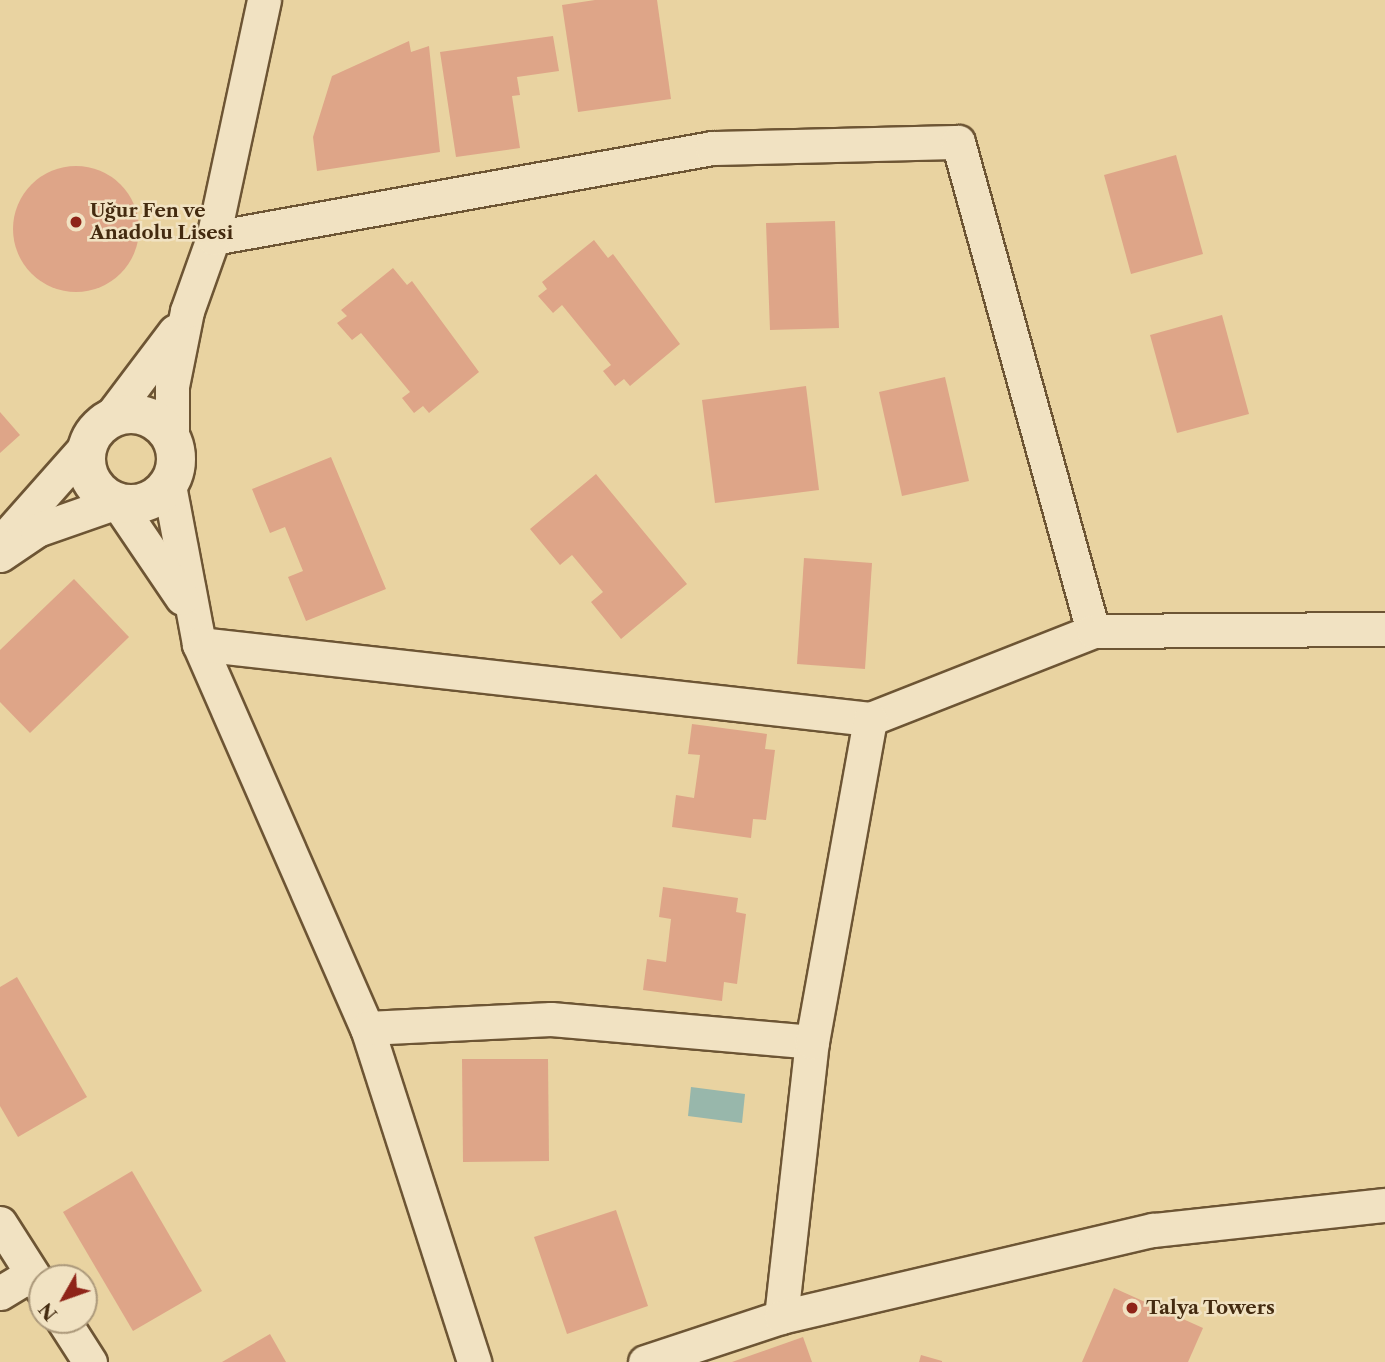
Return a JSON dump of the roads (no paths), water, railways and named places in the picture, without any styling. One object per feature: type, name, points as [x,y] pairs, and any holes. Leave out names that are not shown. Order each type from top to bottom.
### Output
[{"type":"street","points":[[172,442],[172,386],[187,311],[213,238],[264,0]]},
{"type":"street","points":[[213,238],[712,148],[958,142],[1093,631]]},
{"type":"street","points":[[0,543],[158,361],[187,311]]},
{"type":"street","points":[[99,432],[138,415],[164,429],[172,442],[176,456],[169,485],[188,607],[199,644],[367,1028],[474,1362]]},
{"type":"street","points":[[99,432],[94,485],[117,502],[188,607]]},
{"type":"street","points":[[0,555],[37,530],[117,502],[145,502],[169,485]]},
{"type":"street","points":[[199,644],[870,719],[1093,631],[1385,629]]},
{"type":"street","points":[[781,1317],[812,1042],[870,719]]},
{"type":"street","points":[[367,1028],[551,1019],[812,1042]]},
{"type":"street","points":[[645,1362],[781,1317],[1153,1230],[1385,1205]]},
{"type":"street","points":[[0,1223],[28,1267]]},
{"type":"street","points":[[0,1293],[28,1284]]},
{"type":"street","points":[[72,1334],[90,1362]]},
{"type":"place","name":"Uğur Fen ve Anadolu Lisesi","points":[[76,222]]},
{"type":"place","name":"Talya Towers","points":[[1132,1308]]}]
